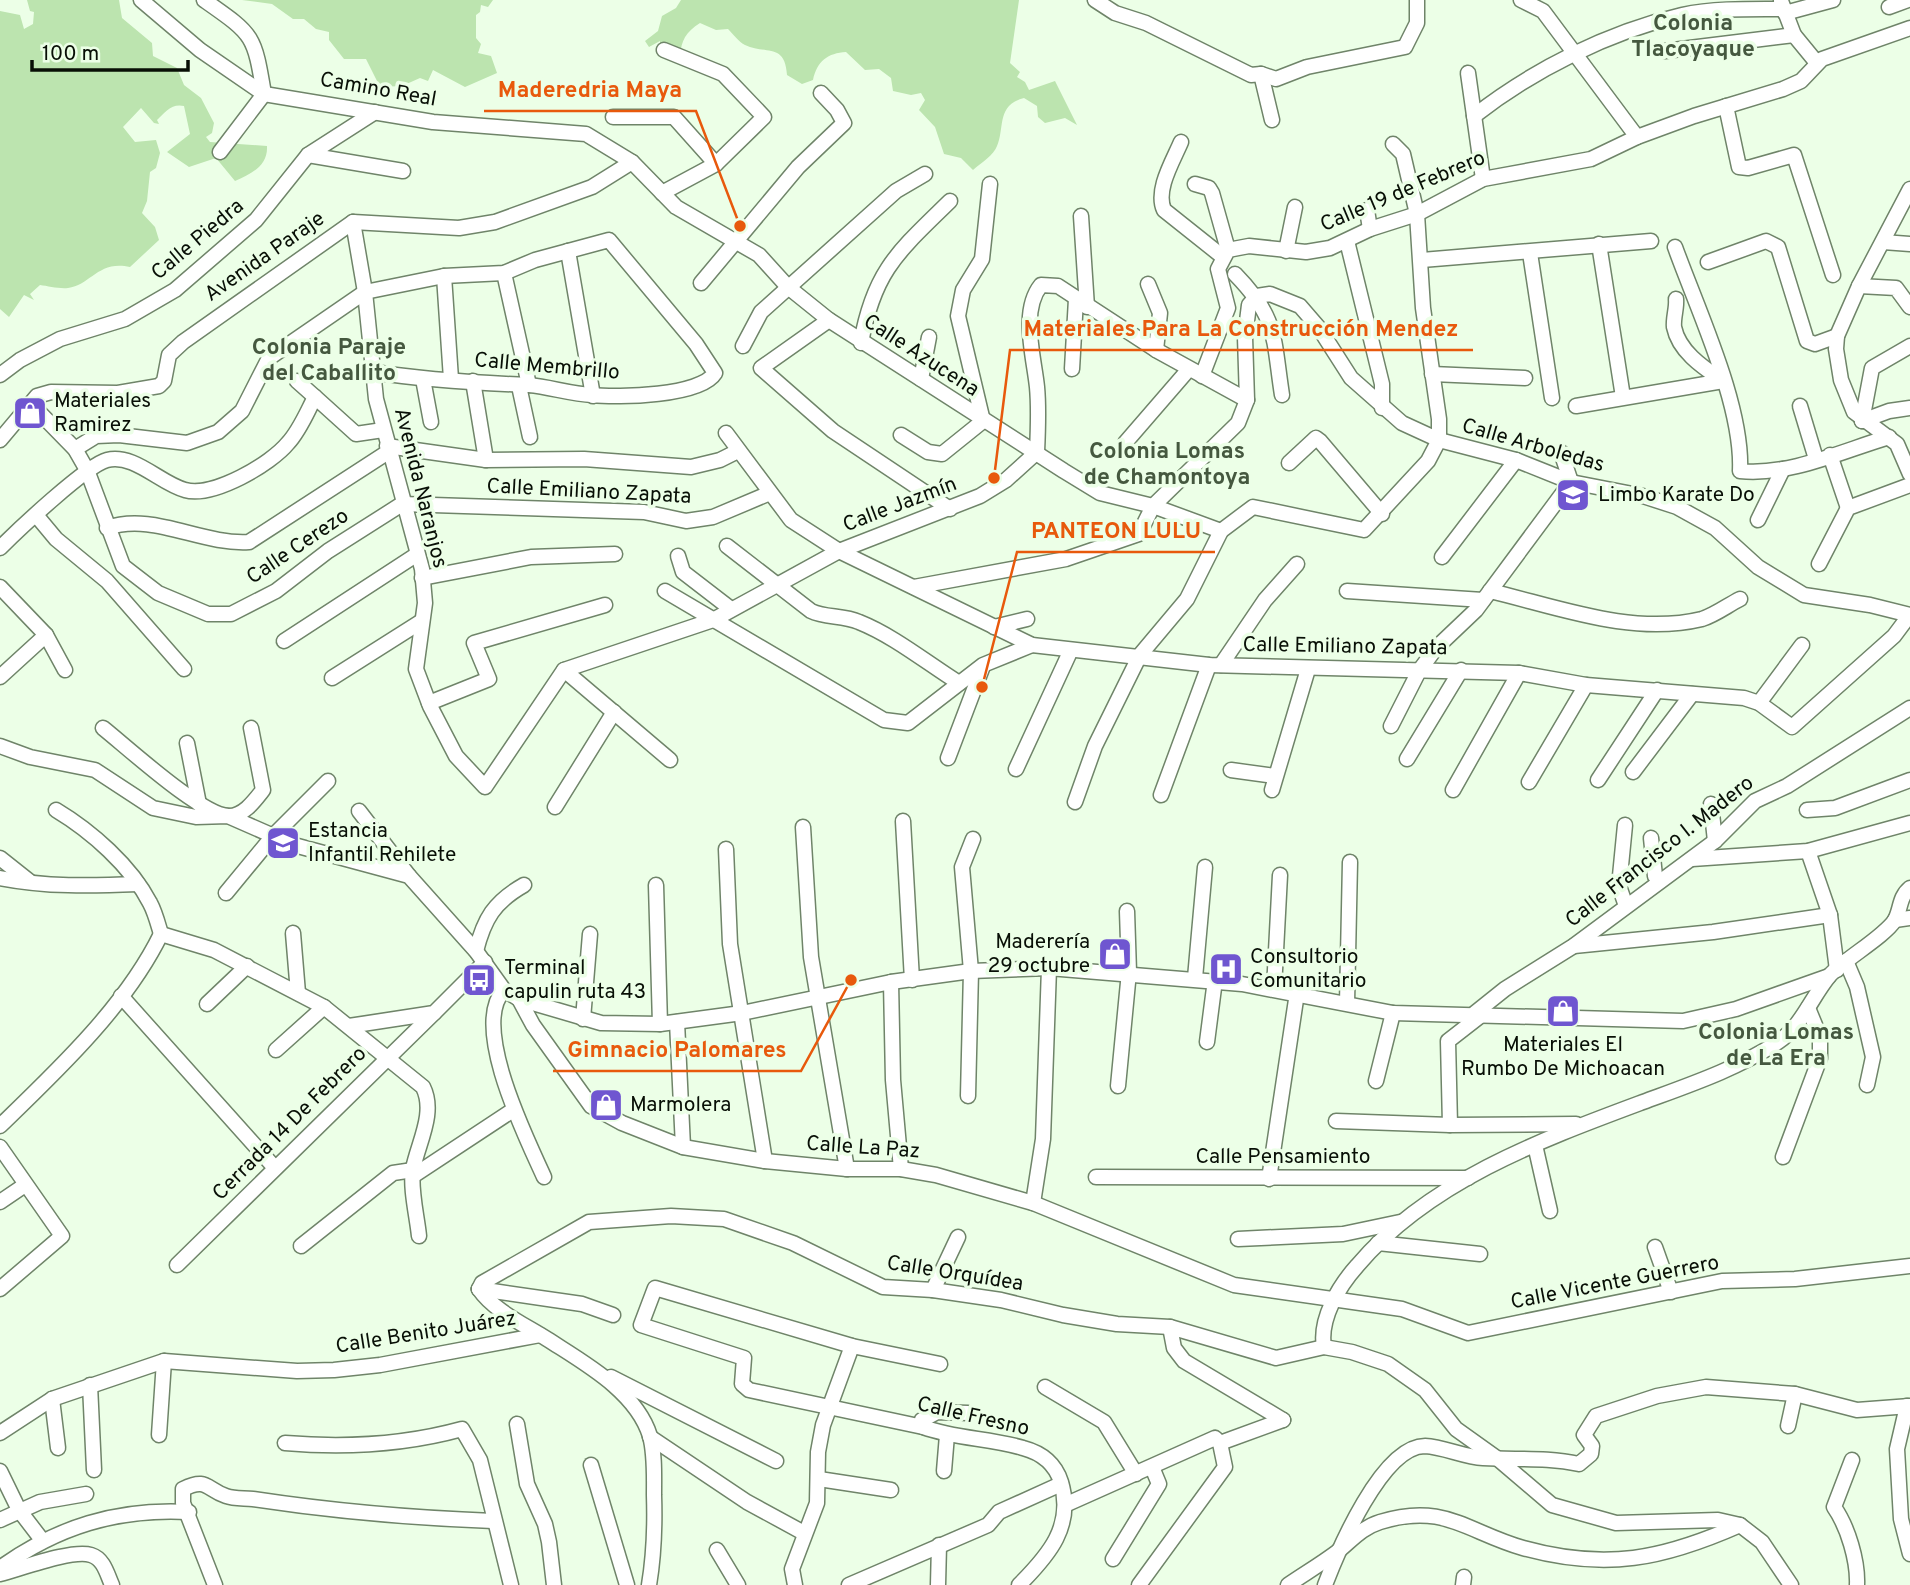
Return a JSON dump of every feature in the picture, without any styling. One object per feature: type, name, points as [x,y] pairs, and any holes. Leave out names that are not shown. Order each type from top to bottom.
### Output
[{"type":"street","name":"Camino Real","points":[[141,0],[200,50],[264,94],[432,122],[586,134],[632,162]]},
{"type":"street","points":[[204,0],[241,25],[256,46],[264,94],[220,152]]},
{"type":"street","points":[[1095,0],[1115,13],[1146,23],[1251,75],[1261,74],[1276,79],[1336,60],[1391,52],[1405,47],[1417,23],[1417,0]]},
{"type":"street","points":[[1521,0],[1543,11],[1637,136]]},
{"type":"street","points":[[1474,116],[1576,53],[1682,15],[1833,0]]},
{"type":"street","points":[[1889,7],[1909,0]]},
{"type":"street","points":[[1783,7],[1794,35],[1816,63]]},
{"type":"street","name":"Calle 19 de Febrero","points":[[1226,254],[1249,246],[1286,251],[1318,250],[1347,241],[1370,229],[1417,214],[1483,179],[1591,159],[1637,136],[1797,84],[1816,63],[1910,28]]},
{"type":"street","points":[[1665,51],[1794,35]]},
{"type":"street","points":[[662,193],[716,164],[764,117],[723,74],[664,50]]},
{"type":"street","points":[[1468,73],[1483,179]]},
{"type":"street","points":[[1261,74],[1272,120]]},
{"type":"street","points":[[701,284],[797,167],[844,123],[837,110],[821,93]]},
{"type":"street","points":[[1726,106],[1739,167],[1748,168],[1794,155],[1833,275]]},
{"type":"street","name":"Calle Piedra","points":[[0,375],[20,360],[80,331],[125,319],[175,290],[256,220],[308,155],[375,112]]},
{"type":"street","points":[[613,117],[674,117],[716,164]]},
{"type":"street","points":[[1181,142],[1164,184],[1161,205],[1164,210],[1226,254]]},
{"type":"street","points":[[1074,802],[1095,747],[1140,655],[1187,599],[1221,531],[1253,507],[1364,530],[1382,514],[1428,461],[1439,440],[1423,308],[1417,214],[1403,154],[1393,144]]},
{"type":"street","points":[[308,155],[403,172]]},
{"type":"street","name":"Calle Azucena","points":[[632,162],[676,207],[759,255],[788,287],[829,320],[983,421],[1100,493],[1153,506],[1221,531]]},
{"type":"street","name":"Avenida Paraje","points":[[32,405],[37,396],[51,392],[118,393],[159,386],[164,381],[169,355],[183,342],[353,222],[459,228],[495,222],[593,187],[632,162]]},
{"type":"street","points":[[743,346],[761,312],[896,191],[925,174]]},
{"type":"street","points":[[901,435],[928,452],[942,454],[983,421],[960,335],[958,316],[963,290],[982,259],[990,184]]},
{"type":"street","points":[[1125,443],[1196,373],[1226,317],[1227,299],[1218,269],[1226,254],[1212,193],[1209,188],[1195,184]]},
{"type":"street","points":[[1909,194],[1859,286],[1837,336],[1837,368],[1844,392],[1854,412],[1862,421],[1897,444],[1910,474]]},
{"type":"street","points":[[861,343],[868,306],[894,258],[950,201]]},
{"type":"street","points":[[1286,251],[1295,207]]},
{"type":"street","points":[[1367,210],[1370,229]]},
{"type":"street","points":[[1072,369],[1082,303],[1081,216]]},
{"type":"street","name":"Avenida Naranjos","points":[[353,222],[383,430],[422,578],[425,603],[416,668],[429,703],[456,756],[485,787],[564,670]]},
{"type":"street","name":"Calle Membrillo","points":[[374,372],[423,379],[524,386],[593,396],[661,393],[710,381],[715,373],[696,344],[609,240],[568,251]]},
{"type":"street","points":[[1347,241],[1382,384],[1382,408]]},
{"type":"street","points":[[1422,260],[1651,241]]},
{"type":"street","points":[[1708,262],[1766,241],[1778,247],[1807,341],[1815,344],[1837,336]]},
{"type":"street","points":[[1883,242],[1910,244]]},
{"type":"street","points":[[1599,244],[1623,397]]},
{"type":"street","points":[[1675,247],[1737,424],[1740,471],[1783,469],[1889,437]]},
{"type":"street","points":[[75,449],[96,436],[119,435],[187,443],[218,432],[242,411],[269,358],[365,292],[444,276],[504,273],[568,251],[593,396]]},
{"type":"street","points":[[1530,253],[1552,398]]},
{"type":"street","points":[[504,273],[530,437]]},
{"type":"street","points":[[1235,274],[1257,296],[1269,317],[1282,395]]},
{"type":"street","points":[[444,276],[451,379]]},
{"type":"street","points":[[1037,452],[1037,387],[1031,327],[1035,293],[1041,285],[1049,284],[1156,350],[1247,401]]},
{"type":"street","points":[[1148,284],[1160,313],[1156,350]]},
{"type":"street","points":[[1859,286],[1896,288],[1910,307]]},
{"type":"street","name":"Calle Arboledas","points":[[1257,296],[1270,294],[1300,306],[1319,328],[1339,364],[1382,408],[1402,423],[1439,440],[1516,460],[1571,482],[1643,496],[1694,515],[1715,528],[1758,566],[1804,596],[1870,605],[1909,616]]},
{"type":"street","points":[[914,587],[1066,559],[1139,534],[1153,506],[1238,423],[1247,401],[1247,316],[1250,305],[1257,296]]},
{"type":"street","points":[[1676,299],[1675,329],[1681,344],[1699,365],[1723,382]]},
{"type":"street","points":[[829,320],[761,368],[833,431],[950,509]]},
{"type":"street","points":[[921,379],[929,337]]},
{"type":"street","points":[[1862,421],[1872,368],[1910,346]]},
{"type":"street","points":[[1432,374],[1525,378]]},
{"type":"street","points":[[423,379],[431,422]]},
{"type":"street","points":[[297,381],[356,434],[383,430]]},
{"type":"street","points":[[473,381],[486,460]]},
{"type":"street","points":[[1576,405],[1723,382]]},
{"type":"street","points":[[0,548],[87,470],[108,460],[126,462],[185,490],[198,492],[210,489],[275,457],[290,441],[315,397]]},
{"type":"street","points":[[0,440],[23,410],[32,405]]},
{"type":"street","name":"Calle Cerezo","points":[[32,405],[75,449],[87,470],[123,566],[158,593],[208,614],[231,614],[276,591],[328,551],[402,504]]},
{"type":"street","points":[[1800,406],[1848,508]]},
{"type":"street","points":[[1862,421],[1889,411],[1910,408]]},
{"type":"street","name":"Calle Emiliano Zapata","points":[[726,433],[791,520],[839,551],[1032,645],[1070,652],[1140,655],[1215,665],[1519,673],[1586,685],[1744,698],[1759,703],[1791,727],[1894,636],[1909,616]]},
{"type":"street","points":[[1289,463],[1309,441],[1320,441],[1382,514]]},
{"type":"street","points":[[107,528],[122,523],[136,523],[232,543],[248,542],[388,449],[486,460],[584,459],[691,467],[720,460],[738,451]]},
{"type":"street","name":"Calle Jazmín","points":[[564,670],[713,620],[839,551],[979,496],[1006,480],[1037,452]]},
{"type":"street","points":[[1391,726],[1419,671],[1436,648],[1486,596],[1571,482],[1561,452]]},
{"type":"street","points":[[1443,557],[1516,460]]},
{"type":"street","points":[[1758,520],[1783,469]]},
{"type":"street","points":[[1819,564],[1848,508],[1910,485]]},
{"type":"street","name":"Calle Emiliano Zapata","points":[[402,504],[645,512],[686,521],[713,517],[770,493]]},
{"type":"street","points":[[36,515],[56,539],[107,581],[184,669]]},
{"type":"street","points":[[727,546],[820,615],[838,614],[862,623],[959,682]]},
{"type":"street","points":[[422,578],[531,557],[615,554]]},
{"type":"street","points":[[284,641],[416,555]]},
{"type":"street","points":[[678,556],[683,572],[731,609]]},
{"type":"street","points":[[1161,795],[1215,665],[1265,600],[1297,564]]},
{"type":"street","points":[[0,587],[46,635],[65,670]]},
{"type":"street","points":[[665,591],[884,720],[908,723],[983,665],[1032,645]]},
{"type":"street","points":[[1347,591],[1486,596],[1621,622],[1660,625],[1704,618],[1740,599]]},
{"type":"street","points":[[429,703],[489,679],[474,643],[604,605]]},
{"type":"street","points":[[994,627],[1027,619]]},
{"type":"street","points":[[332,678],[422,621]]},
{"type":"street","points":[[0,677],[46,635]]},
{"type":"street","points":[[1759,703],[1802,645]]},
{"type":"street","points":[[1016,769],[1070,652]]},
{"type":"street","points":[[948,758],[983,665]]},
{"type":"street","points":[[1231,769],[1273,783],[1308,669]]},
{"type":"street","points":[[564,670],[670,760]]},
{"type":"street","points":[[1407,759],[1461,670]]},
{"type":"street","points":[[1453,789],[1519,673]]},
{"type":"street","points":[[1529,782],[1586,685]]},
{"type":"street","points":[[1598,780],[1657,690]]},
{"type":"street","points":[[1633,772],[1692,694]]},
{"type":"street","name":"Calle Francisco I. Madero","points":[[1450,1125],[1448,1041],[1504,989],[1572,947],[1716,841],[1755,801],[1787,786],[1910,708]]},
{"type":"street","points":[[555,807],[614,712]]},
{"type":"street","points":[[103,728],[199,804],[234,814],[294,845],[409,876]]},
{"type":"street","points":[[0,746],[30,757],[95,770],[153,808],[196,817],[234,814],[262,790],[251,728]]},
{"type":"street","points":[[187,743],[199,804]]},
{"type":"street","points":[[1807,810],[1835,808],[1910,780]]},
{"type":"street","points":[[226,893],[273,835],[328,781]]},
{"type":"street","points":[[1711,804],[1716,841]]},
{"type":"street","points":[[0,1126],[78,1047],[121,996],[151,954],[161,934],[150,903],[138,884],[99,843],[56,810]]},
{"type":"street","points":[[359,811],[409,876],[480,956],[504,990],[519,999],[601,1023],[677,1022],[742,1013],[891,982],[971,971],[1049,968],[1215,980],[1297,993],[1393,1013],[1479,1013],[1683,1021],[1736,1009],[1838,969]]},
{"type":"street","points":[[903,821],[912,979]]},
{"type":"street","points":[[1690,859],[1808,851],[1910,823]]},
{"type":"street","points":[[1625,825],[1619,886],[1626,906]]},
{"type":"street","points":[[803,827],[817,996],[847,1169]]},
{"type":"street","points":[[1651,838],[1656,876],[1660,881]]},
{"type":"street","points":[[968,1096],[971,971],[962,867],[973,839]]},
{"type":"street","points":[[726,849],[727,918],[765,1161]]},
{"type":"street","points":[[1808,851],[1830,915],[1838,969],[1857,987],[1873,1056],[1867,1086]]},
{"type":"street","points":[[0,858],[33,884]]},
{"type":"street","points":[[1347,1003],[1350,862]]},
{"type":"street","points":[[1195,978],[1205,867]]},
{"type":"street","points":[[1274,989],[1280,875]]},
{"type":"street","points":[[0,878],[33,884],[138,884]]},
{"type":"street","points":[[480,956],[483,924],[499,902],[524,885]]},
{"type":"street","points":[[656,885],[660,1024]]},
{"type":"street","points":[[1791,1585],[1762,1542],[1740,1525],[1718,1520],[1616,1523],[1586,1516],[1545,1501],[1498,1459],[1456,1429],[1425,1390],[1406,1376],[1370,1357],[1324,1345],[1328,1316],[1341,1284],[1378,1243],[1403,1222],[1496,1160],[1710,1077],[1766,1050],[1782,1039],[1838,969],[1902,919],[1898,904],[1910,888]]},
{"type":"street","points":[[1118,1086],[1129,972],[1127,911]]},
{"type":"street","points":[[1572,947],[1713,932],[1830,915]]},
{"type":"street","points":[[293,933],[298,993]]},
{"type":"street","points":[[161,934],[214,950],[324,1007],[423,1087],[427,1096],[424,1132],[413,1173],[419,1236]]},
{"type":"street","points":[[583,1019],[590,934]]},
{"type":"street","name":"Cerrada 14 De Febrero","points":[[177,1265],[434,1013],[480,956]]},
{"type":"street","points":[[207,1004],[247,966]]},
{"type":"street","points":[[1033,1203],[1043,1139],[1049,968]]},
{"type":"street","points":[[1207,1042],[1215,980]]},
{"type":"street","points":[[891,982],[893,1080],[901,1169]]},
{"type":"street","points":[[504,990],[496,998],[494,1008],[500,1067],[513,1110],[544,1177]]},
{"type":"street","points":[[1269,1179],[1297,993]]},
{"type":"street","points":[[121,996],[275,1168]]},
{"type":"street","name":"Calle La Paz","points":[[519,999],[533,1025],[591,1106],[622,1123],[682,1147],[765,1161],[847,1169],[901,1169],[936,1175],[1033,1203],[1234,1285],[1334,1301]]},
{"type":"street","points":[[276,1050],[324,1007]]},
{"type":"street","points":[[1783,1157],[1821,1058],[1820,1037],[1808,1008]]},
{"type":"street","points":[[349,1026],[434,1013]]},
{"type":"street","points":[[1376,1081],[1393,1013]]},
{"type":"street","points":[[677,1022],[682,1147]]},
{"type":"street","points":[[301,1246],[393,1173],[413,1173],[513,1110]]},
{"type":"street","points":[[1336,1121],[1450,1125],[1585,1124]]},
{"type":"street","points":[[1535,1145],[1550,1211]]},
{"type":"street","points":[[0,1147],[62,1236],[0,1289]]},
{"type":"street","name":"Calle Pensamiento","points":[[1096,1177],[1469,1178]]},
{"type":"street","points":[[0,1202],[25,1185]]},
{"type":"street","name":"Calle Orquídea","points":[[479,1289],[482,1283],[589,1222],[671,1216],[724,1219],[793,1244],[883,1287],[933,1290],[1001,1300],[1116,1324],[1170,1327],[1276,1358],[1324,1345]]},
{"type":"street","points":[[1238,1239],[1343,1234],[1403,1222]]},
{"type":"street","points":[[933,1290],[958,1237]]},
{"type":"street","points":[[1378,1243],[1480,1254]]},
{"type":"street","points":[[1655,1247],[1671,1292]]},
{"type":"street","name":"Calle Vicente Guerrero","points":[[1334,1301],[1402,1309],[1468,1333],[1722,1281],[1796,1279],[1910,1266]]},
{"type":"street","name":"Calle Fresno","points":[[852,1346],[655,1288],[641,1325],[744,1358],[742,1384],[749,1390],[923,1427],[947,1436],[1024,1448],[1054,1466],[1067,1504]]},
{"type":"street","points":[[479,1289],[582,1304],[613,1315]]},
{"type":"street","points":[[479,1289],[494,1305],[591,1367],[776,1461]]},
{"type":"street","points":[[1170,1327],[1174,1348],[1184,1361],[1283,1420],[1220,1443]]},
{"type":"street","name":"Calle Benito Juárez","points":[[0,1433],[52,1399],[164,1361],[297,1371],[334,1370],[380,1365],[540,1335]]},
{"type":"street","points":[[795,1585],[792,1569],[817,1503],[818,1452],[828,1405],[852,1346],[940,1364]]},
{"type":"street","points":[[159,1435],[164,1361]]},
{"type":"street","points":[[591,1367],[624,1396],[650,1437],[747,1502],[804,1534]]},
{"type":"street","points":[[90,1385],[94,1469]]},
{"type":"street","points":[[1045,1387],[1104,1422],[1136,1475]]},
{"type":"street","points":[[1325,1585],[1352,1522],[1394,1463],[1410,1450],[1425,1446],[1468,1457],[1556,1459],[1579,1464],[1591,1454],[1592,1446],[1584,1435],[1596,1416],[1681,1390],[1717,1388],[1795,1394],[1857,1410],[1908,1406],[1897,1449],[1901,1519],[1910,1554]]},
{"type":"street","points":[[1788,1426],[1795,1394]]},
{"type":"street","points":[[52,1399],[58,1448]]},
{"type":"street","points":[[923,1427],[922,1420],[937,1412],[968,1413]]},
{"type":"street","points":[[517,1424],[527,1484],[547,1533],[554,1585]]},
{"type":"street","points":[[285,1443],[351,1446],[395,1443],[462,1429],[480,1460],[511,1585]]},
{"type":"street","points":[[944,1471],[947,1436]]},
{"type":"street","points":[[649,1585],[654,1556],[655,1511],[650,1437]]},
{"type":"street","points":[[1019,1585],[1047,1556],[1055,1542],[1067,1504],[1214,1438],[1220,1443],[1225,1467],[1139,1585]]},
{"type":"street","points":[[1852,1460],[1834,1507],[1849,1534],[1858,1571],[1857,1585]]},
{"type":"street","points":[[591,1465],[627,1585]]},
{"type":"street","points":[[1113,1559],[1159,1484],[1152,1467]]},
{"type":"street","points":[[0,1471],[19,1510],[42,1540]]},
{"type":"street","points":[[819,1479],[891,1490]]},
{"type":"street","points":[[215,1585],[183,1503],[183,1489],[193,1483],[208,1484],[226,1496],[424,1518],[493,1521]]},
{"type":"street","points":[[849,1585],[988,1525],[999,1513],[1061,1484]]},
{"type":"street","points":[[0,1520],[40,1502],[86,1494]]},
{"type":"street","points":[[0,1568],[42,1540],[66,1528],[102,1519],[152,1512],[188,1512]]},
{"type":"street","points":[[1288,1585],[1339,1550],[1355,1534],[1412,1515],[1444,1516],[1524,1548],[1588,1561],[1661,1555],[1740,1525]]},
{"type":"street","points":[[938,1585],[939,1545]]},
{"type":"street","points":[[717,1550],[738,1585]]},
{"type":"street","points":[[0,1574],[70,1556],[90,1555],[103,1563],[112,1585]]},
{"type":"green space","points":[[27,0],[119,0],[122,18],[152,43],[153,56],[177,68],[184,85],[201,98],[214,123],[212,133],[206,137],[210,142],[267,146],[267,153],[262,164],[235,181],[216,158],[189,167],[167,152],[190,134],[184,106],[169,109],[157,120],[159,124],[154,123],[141,108],[123,127],[135,142],[156,140],[160,153],[156,168],[150,172],[147,201],[142,213],[155,227],[159,240],[130,267],[110,267],[68,288],[40,285],[30,294],[34,300],[24,295],[9,317],[0,309],[0,11],[20,15],[24,29],[33,24],[34,12],[30,11]]},
{"type":"green space","points":[[242,0],[493,0],[488,7],[481,5],[480,12],[476,15],[476,38],[481,44],[478,53],[491,56],[497,73],[465,87],[433,70],[428,81],[420,78],[402,86],[380,87],[366,59],[344,59],[329,40],[329,32],[316,29],[304,19],[293,19],[272,4]]},
{"type":"green space","points":[[681,0],[1019,0],[1010,63],[1020,72],[1017,77],[1025,82],[1029,90],[1055,81],[1077,125],[1065,118],[1045,123],[1038,117],[1037,106],[1024,98],[1015,101],[1005,112],[995,149],[973,170],[961,158],[944,154],[935,127],[919,110],[925,100],[921,93],[911,95],[893,91],[891,78],[879,69],[865,70],[846,52],[824,59],[813,80],[802,84],[787,75],[782,58],[778,54],[745,45],[728,29],[716,30],[700,23],[686,35],[681,50],[681,63],[660,53],[660,41],[649,47],[645,41],[658,31],[662,16],[676,8]]},
{"type":"place","name":"Maderedria Maya","points":[[740,226]]},
{"type":"place","name":"Materiales Ramirez","points":[[30,413]]},
{"type":"place","name":"Materiales Para La Construcción Mendez","points":[[994,478]]},
{"type":"place","name":"Limbo Karate Do","points":[[1573,495]]},
{"type":"place","name":"PANTEON LULU","points":[[982,687]]},
{"type":"place","name":"Estancia Infantil Rehilete","points":[[283,843]]},
{"type":"place","name":"Maderería 29 octubre","points":[[1115,954]]},
{"type":"place","name":"Consultorio Comunitario","points":[[1226,969]]},
{"type":"place","name":"Terminal capulin ruta 43","points":[[479,980]]},
{"type":"place","name":"Gimnacio Palomares","points":[[851,980]]},
{"type":"place","name":"Materiales El Rumbo De Michoacan","points":[[1563,1011]]},
{"type":"place","name":"Marmolera","points":[[606,1105]]},
{"type":"district","name":"Colonia Tlacoyaque","points":[[1693,37]]},
{"type":"district","name":"Colonia Paraje del Caballito","points":[[329,361]]},
{"type":"district","name":"Colonia Lomas de Chamontoya","points":[[1167,465]]},
{"type":"district","name":"Colonia Lomas de La Era","points":[[1776,1046]]}]
